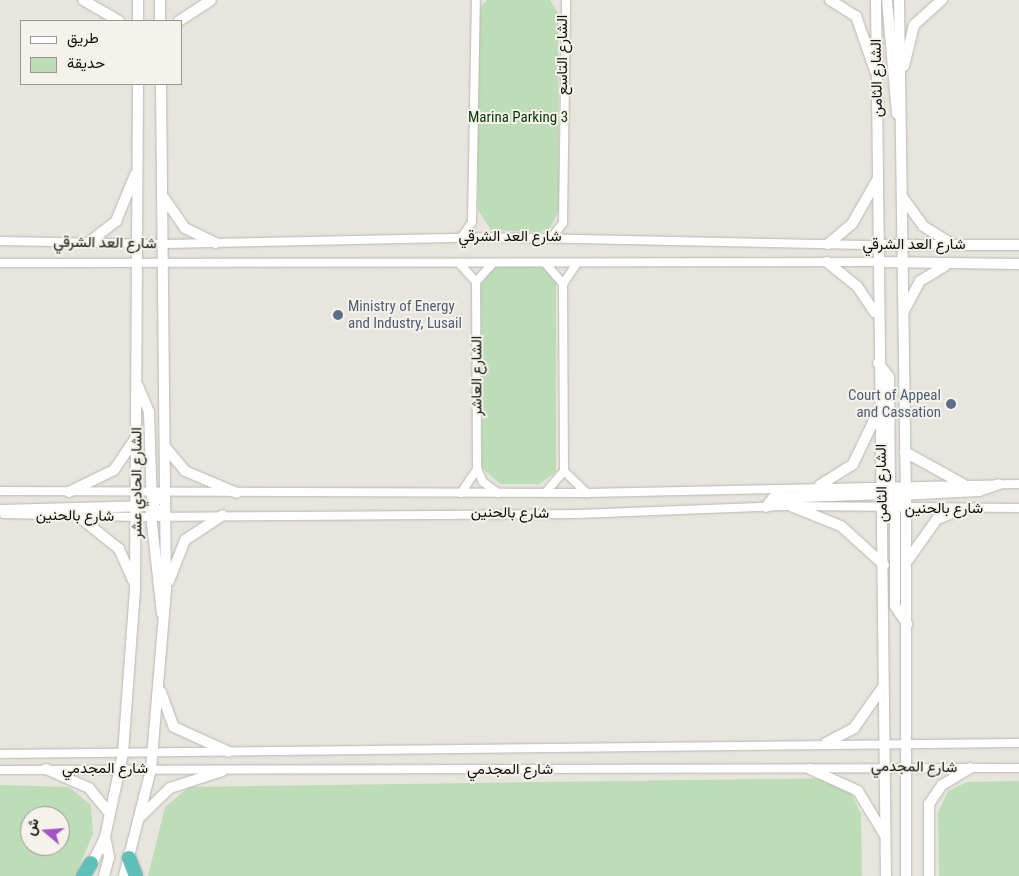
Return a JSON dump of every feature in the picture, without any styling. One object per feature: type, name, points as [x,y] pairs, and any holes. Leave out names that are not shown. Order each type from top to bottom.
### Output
[{"type":"highway","points":[[129,858],[136,876]]},
{"type":"highway","points":[[82,876],[89,870]]},
{"type":"street","points":[[83,0],[117,20]]},
{"type":"street","points":[[138,0],[138,20]]},
{"type":"street","points":[[160,0],[160,20]]},
{"type":"street","points":[[180,20],[211,0]]},
{"type":"street","points":[[461,238],[472,222],[475,4],[468,0]]},
{"type":"street","points":[[830,0],[856,16],[877,73]]},
{"type":"street","name":"الشارع الثامن","points":[[876,0],[877,316],[880,406],[894,493],[906,509],[908,742],[906,876]]},
{"type":"street","points":[[887,0],[891,91],[902,134]]},
{"type":"street","name":"الشارع الثامن","points":[[885,874],[884,767],[886,742],[883,509],[894,493],[905,452],[899,0]]},
{"type":"street","points":[[900,77],[914,25],[942,0]]},
{"type":"street","name":"الشارع التاسع","points":[[563,2],[564,223]]},
{"type":"street","name":"الشارع الحادي عشر","points":[[89,870],[105,837],[124,753],[135,588],[138,518],[138,85]]},
{"type":"street","name":"الشارع الحادي عشر","points":[[124,876],[151,769],[160,689],[166,589],[164,493],[165,244],[161,85]]},
{"type":"street","points":[[88,243],[116,221],[138,169]]},
{"type":"street","points":[[828,244],[852,224],[878,177]]},
{"type":"street","points":[[164,196],[185,228],[216,243]]},
{"type":"street","points":[[902,197],[923,226],[954,245]]},
{"type":"street","points":[[472,222],[486,237]]},
{"type":"street","points":[[552,237],[564,223],[577,237]]},
{"type":"street","name":"شارع العد الشرقي","points":[[0,242],[165,244],[486,237],[577,237],[902,246],[1019,245]]},
{"type":"street","points":[[827,262],[857,286],[877,316]]},
{"type":"street","name":"شارع العد الشرقي","points":[[0,263],[902,262],[948,265],[1019,264]]},
{"type":"street","points":[[459,263],[476,282],[493,263]]},
{"type":"street","points":[[545,263],[563,284]]},
{"type":"street","points":[[545,493],[564,471],[563,284],[577,263]]},
{"type":"street","points":[[904,312],[920,281],[948,265]]},
{"type":"street","name":"الشارع العاشر","points":[[476,282],[477,469]]},
{"type":"street","points":[[878,363],[889,377],[894,493],[895,606],[907,624]]},
{"type":"street","points":[[138,385],[148,412],[154,572],[164,621]]},
{"type":"street","points":[[820,485],[853,464],[880,406]]},
{"type":"street","points":[[69,492],[118,466],[138,434]]},
{"type":"street","points":[[165,445],[185,472],[237,493]]},
{"type":"street","points":[[905,452],[963,484]]},
{"type":"street","points":[[461,493],[477,469],[484,482],[498,493]]},
{"type":"street","points":[[564,471],[587,493]]},
{"type":"street","name":"شارع بالحنين","points":[[0,492],[587,493],[820,485],[894,493],[963,484],[1019,484]]},
{"type":"street","points":[[766,507],[773,498],[979,491],[999,484]]},
{"type":"street","points":[[138,493],[165,517]]},
{"type":"street","points":[[0,510],[151,506],[164,493]]},
{"type":"street","name":"شارع بالحنين","points":[[894,493],[906,509],[1019,508]]},
{"type":"street","points":[[791,506],[841,526],[884,565]]},
{"type":"street","name":"شارع بالحنين","points":[[0,514],[138,518],[223,515],[578,514],[791,506],[883,509]]},
{"type":"street","points":[[906,563],[924,531],[937,519],[960,510]]},
{"type":"street","points":[[166,589],[186,540],[223,515]]},
{"type":"street","points":[[78,516],[119,549],[135,588]]},
{"type":"street","points":[[826,743],[854,728],[884,686]]},
{"type":"street","points":[[160,689],[174,727],[229,752]]},
{"type":"street","name":"شارع المجدمي","points":[[0,754],[886,742],[1019,743]]},
{"type":"street","name":"شارع المجدمي","points":[[0,770],[121,768],[222,771],[810,769],[884,767],[1019,768]]},
{"type":"street","points":[[929,876],[929,804],[942,785],[970,768]]},
{"type":"street","points":[[46,769],[89,788],[110,814]]},
{"type":"street","points":[[810,769],[858,791],[885,837]]},
{"type":"street","points":[[138,819],[170,788],[222,771]]},
{"type":"street","points":[[104,876],[109,857],[105,837]]},
{"type":"green space","name":"Marina Parking 3","points":[[487,0],[550,0],[558,13],[559,210],[550,228],[541,232],[491,230],[478,210],[478,26],[481,6]]},
{"type":"green space","points":[[541,265],[556,280],[556,472],[539,484],[500,484],[482,468],[481,285],[493,267]]},
{"type":"green space","points":[[844,778],[861,814],[862,876],[148,876],[165,807],[189,787]]},
{"type":"green space","points":[[1019,781],[1019,876],[939,876],[938,813],[948,791],[967,782]]},
{"type":"green space","points":[[0,785],[69,787],[91,805],[93,834],[75,876],[0,876]]},
{"type":"place","name":"Ministry of Energy and Industry, Lusail","points":[[338,315]]},
{"type":"place","name":"Court of Appeal and Cassation","points":[[951,404]]}]
